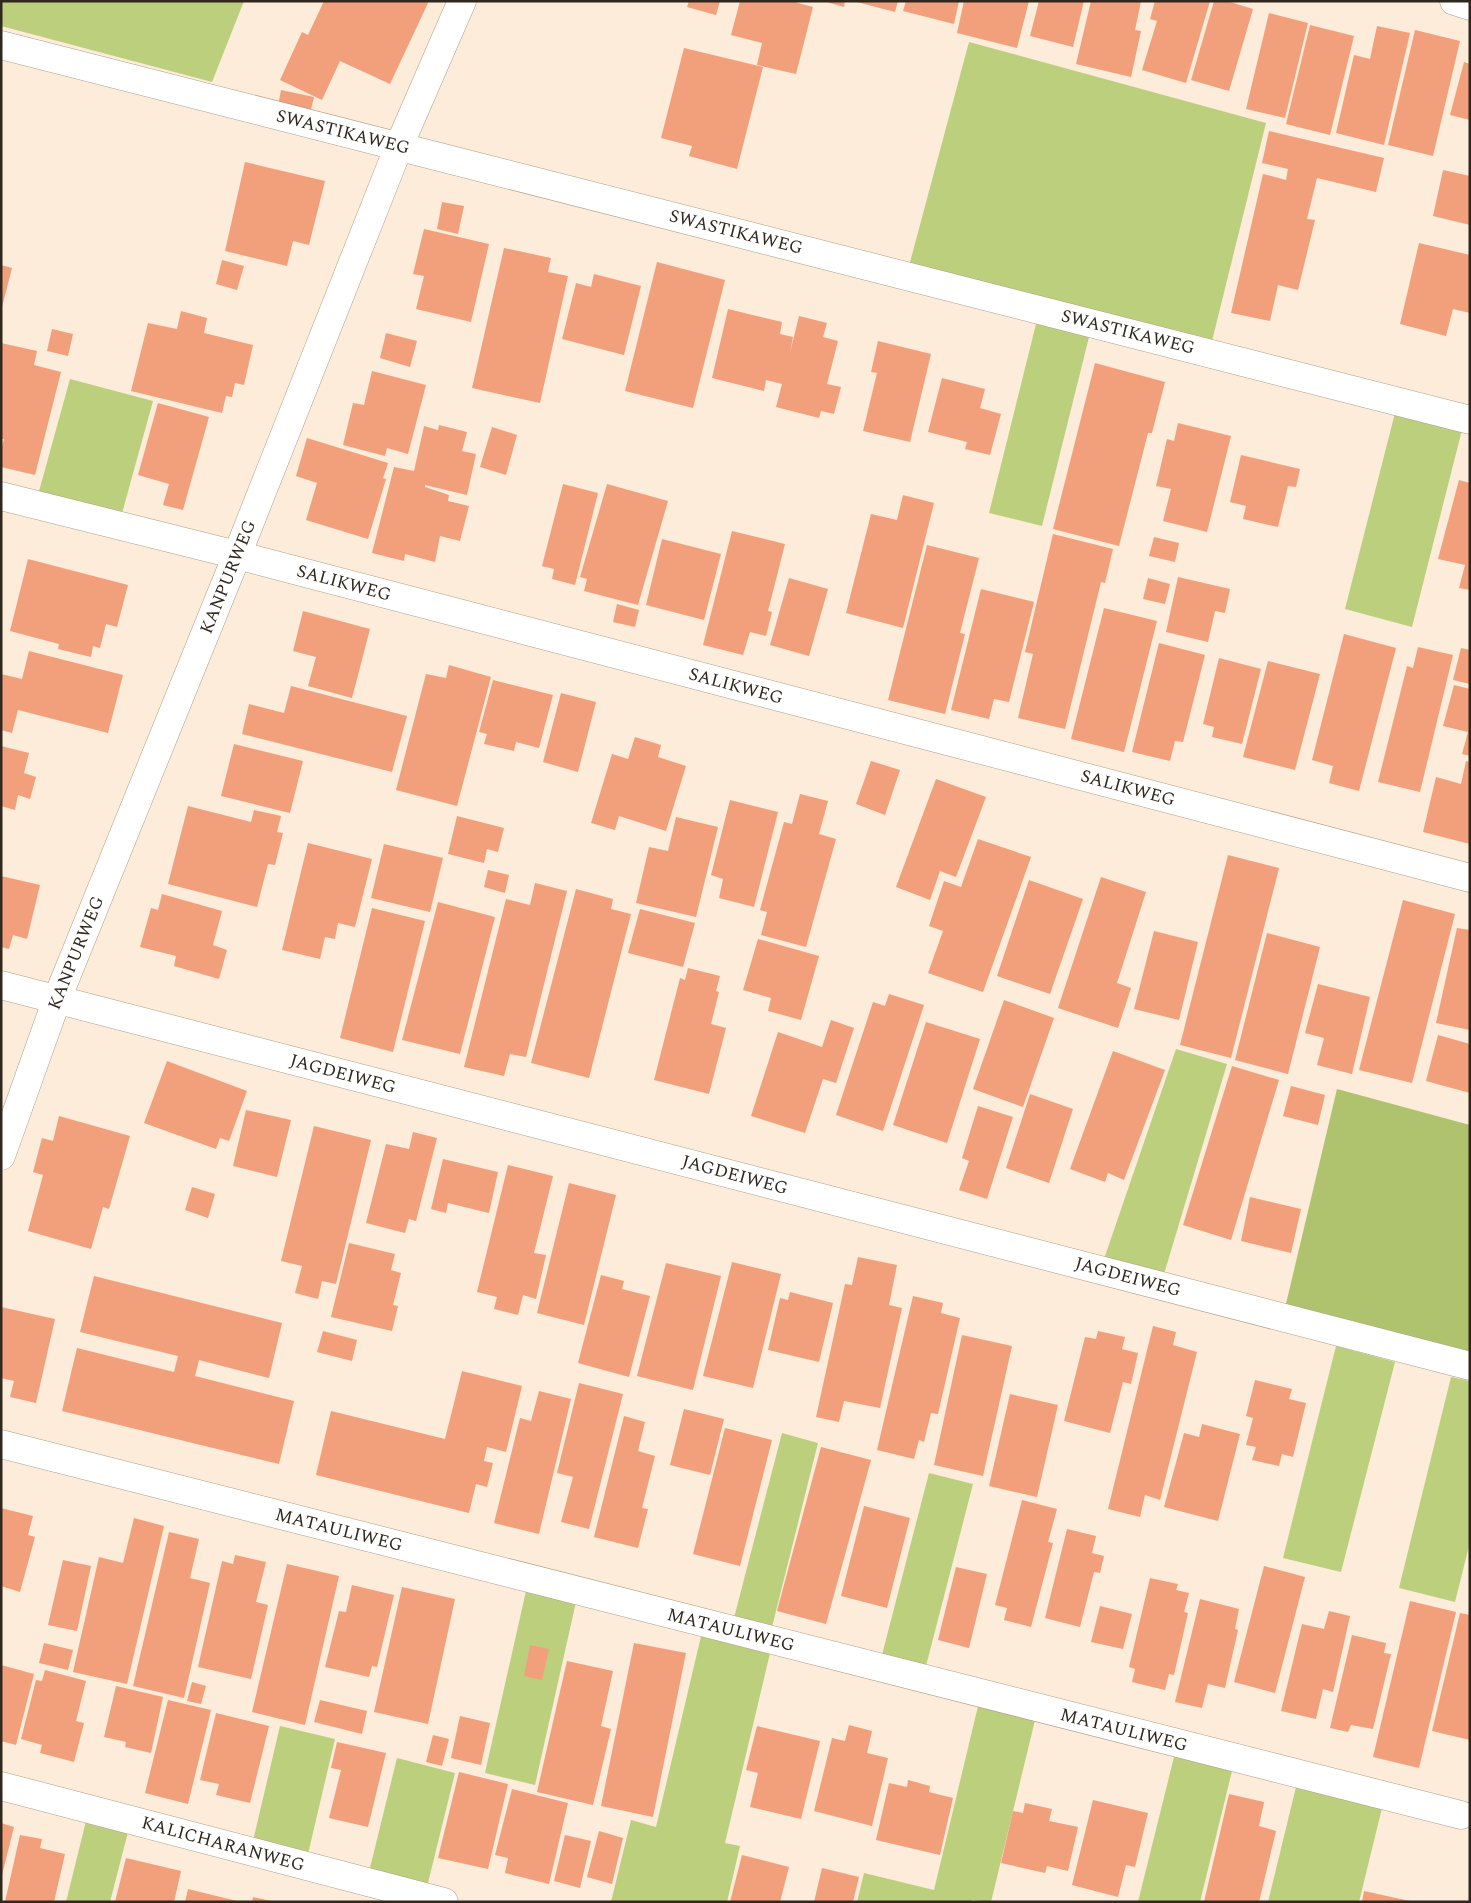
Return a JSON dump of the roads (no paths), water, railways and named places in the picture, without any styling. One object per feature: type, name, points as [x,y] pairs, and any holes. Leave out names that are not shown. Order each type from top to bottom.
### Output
[{"type":"street","name":"KANPURWEG","points":[[1,1156],[57,999],[237,555],[399,146],[462,1]]},
{"type":"street","points":[[1454,1],[1470,6]]},
{"type":"street","name":"SWASTIKAWEG","points":[[1,45],[1470,420]]},
{"type":"street","name":"SALIKWEG","points":[[1,496],[237,555],[1470,878]]},
{"type":"street","name":"JAGDEIWEG","points":[[1,985],[1470,1366]]},
{"type":"street","name":"MATAULIWEG","points":[[1,1444],[1461,1815]]},
{"type":"street","name":"KALICHARANWEG","points":[[1,1786],[430,1900]]}]
